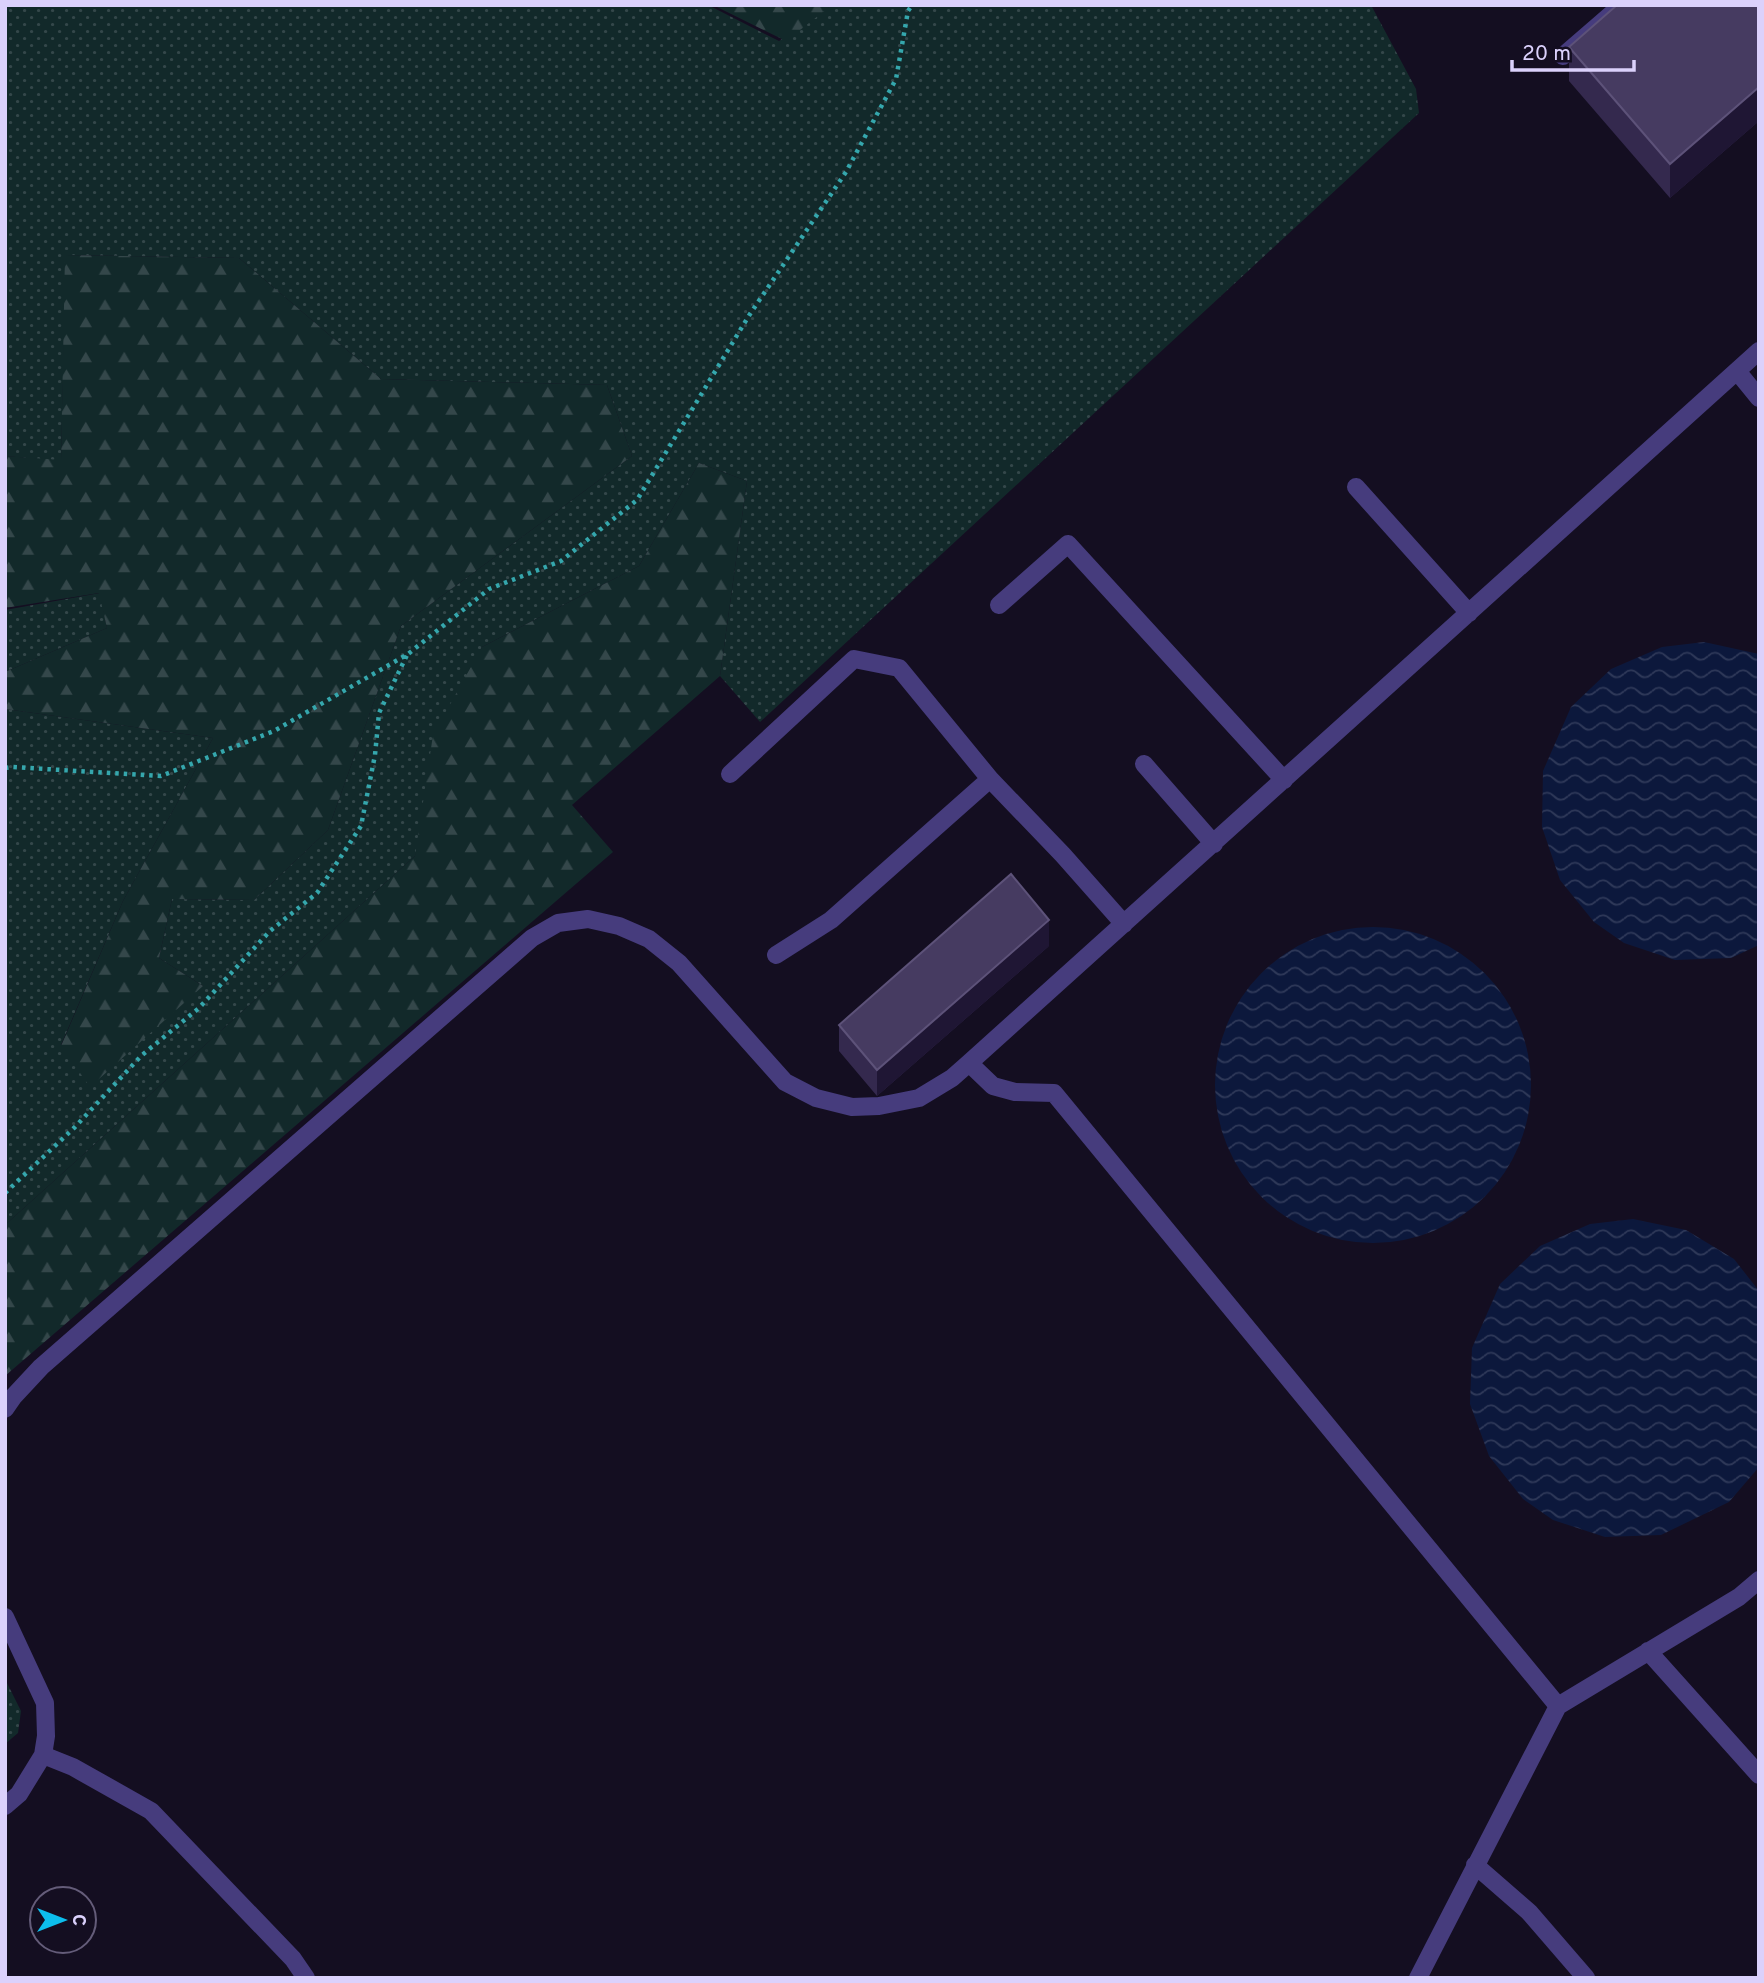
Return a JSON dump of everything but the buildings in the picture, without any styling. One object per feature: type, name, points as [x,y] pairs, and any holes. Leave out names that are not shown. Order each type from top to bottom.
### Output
[{"type":"lane","points":[[1563,56],[1622,5]]},
{"type":"lane","points":[[5,1409],[14,1395],[51,1358],[532,938],[558,923],[589,919],[619,926],[649,939],[679,963],[785,1082],[816,1098],[852,1107],[879,1106],[919,1098],[952,1078],[970,1063],[1759,351]]},
{"type":"lane","points":[[1737,371],[1759,398]]},
{"type":"lane","points":[[1356,487],[1469,613]]},
{"type":"lane","points":[[999,605],[1068,544],[1284,780]]},
{"type":"lane","points":[[730,774],[854,659],[899,668],[990,779],[1124,924]]},
{"type":"lane","points":[[1144,764],[1213,844]]},
{"type":"lane","points":[[776,955],[831,920],[990,779]]},
{"type":"lane","points":[[970,1063],[993,1086],[1015,1092],[1054,1093],[1558,1706]]},
{"type":"lane","points":[[1418,1978],[1558,1706],[1739,1597],[1759,1580]]},
{"type":"lane","points":[[5,1617],[46,1703],[43,1755],[19,1794],[5,1806]]},
{"type":"lane","points":[[1648,1651],[1759,1775]]},
{"type":"lane","points":[[43,1755],[73,1767],[151,1811],[293,1959],[306,1978]]},
{"type":"lane","points":[[1475,1865],[1530,1912],[1586,1978]]},
{"type":"path","points":[[5,768],[161,776],[274,731],[408,654],[489,589],[561,561],[637,500],[751,314],[846,172],[896,79],[908,11],[912,5]]},
{"type":"path","points":[[5,1193],[75,1127],[141,1056],[199,1008],[270,931],[317,893],[361,826],[375,755],[379,713],[408,654]]},
{"type":"green space","points":[[5,5],[708,5],[779,41],[832,5],[1371,5],[1416,89],[1419,113],[760,722],[720,676],[747,481],[699,463],[639,566],[482,647],[415,856],[5,1225],[5,709],[213,738],[123,901],[61,1045],[203,986],[159,958],[172,899],[254,900],[328,830],[401,626],[632,456],[607,385],[381,379],[239,258],[66,255],[61,461],[5,456]]},
{"type":"green space","points":[[713,5],[832,5],[786,41]]},
{"type":"green space","points":[[65,255],[239,258],[381,379],[607,385],[632,456],[401,626],[328,830],[254,900],[172,899],[159,958],[203,986],[90,1087],[61,1046],[123,901],[213,738],[5,709],[5,672],[107,628],[99,593],[5,608],[5,456],[61,460]]},
{"type":"green space","points":[[699,463],[747,481],[720,676],[572,805],[613,852],[5,1376],[5,1225],[415,856],[433,735],[482,647],[639,566]]},
{"type":"green space","points":[[100,593],[107,628],[5,672],[5,610]]},
{"type":"green space","points":[[5,1679],[21,1711],[18,1733],[5,1744]]},
{"type":"water","points":[[1704,642],[1759,654],[1759,945],[1731,958],[1675,960],[1624,943],[1594,922],[1560,880],[1542,827],[1543,771],[1571,707],[1611,669],[1662,647]]},
{"type":"water","points":[[1373,927],[1404,930],[1433,939],[1461,954],[1485,973],[1504,997],[1519,1025],[1528,1054],[1531,1085],[1528,1116],[1519,1145],[1504,1173],[1485,1197],[1461,1216],[1433,1231],[1404,1240],[1373,1243],[1342,1240],[1313,1231],[1285,1216],[1261,1197],[1242,1173],[1227,1145],[1218,1116],[1215,1085],[1218,1054],[1227,1025],[1242,997],[1261,973],[1285,954],[1313,939],[1342,930]]},
{"type":"water","points":[[1633,1219],[1686,1230],[1734,1259],[1759,1291],[1759,1467],[1729,1502],[1661,1535],[1605,1537],[1553,1520],[1523,1499],[1489,1456],[1470,1404],[1472,1348],[1500,1284],[1540,1246],[1590,1224]]}]
